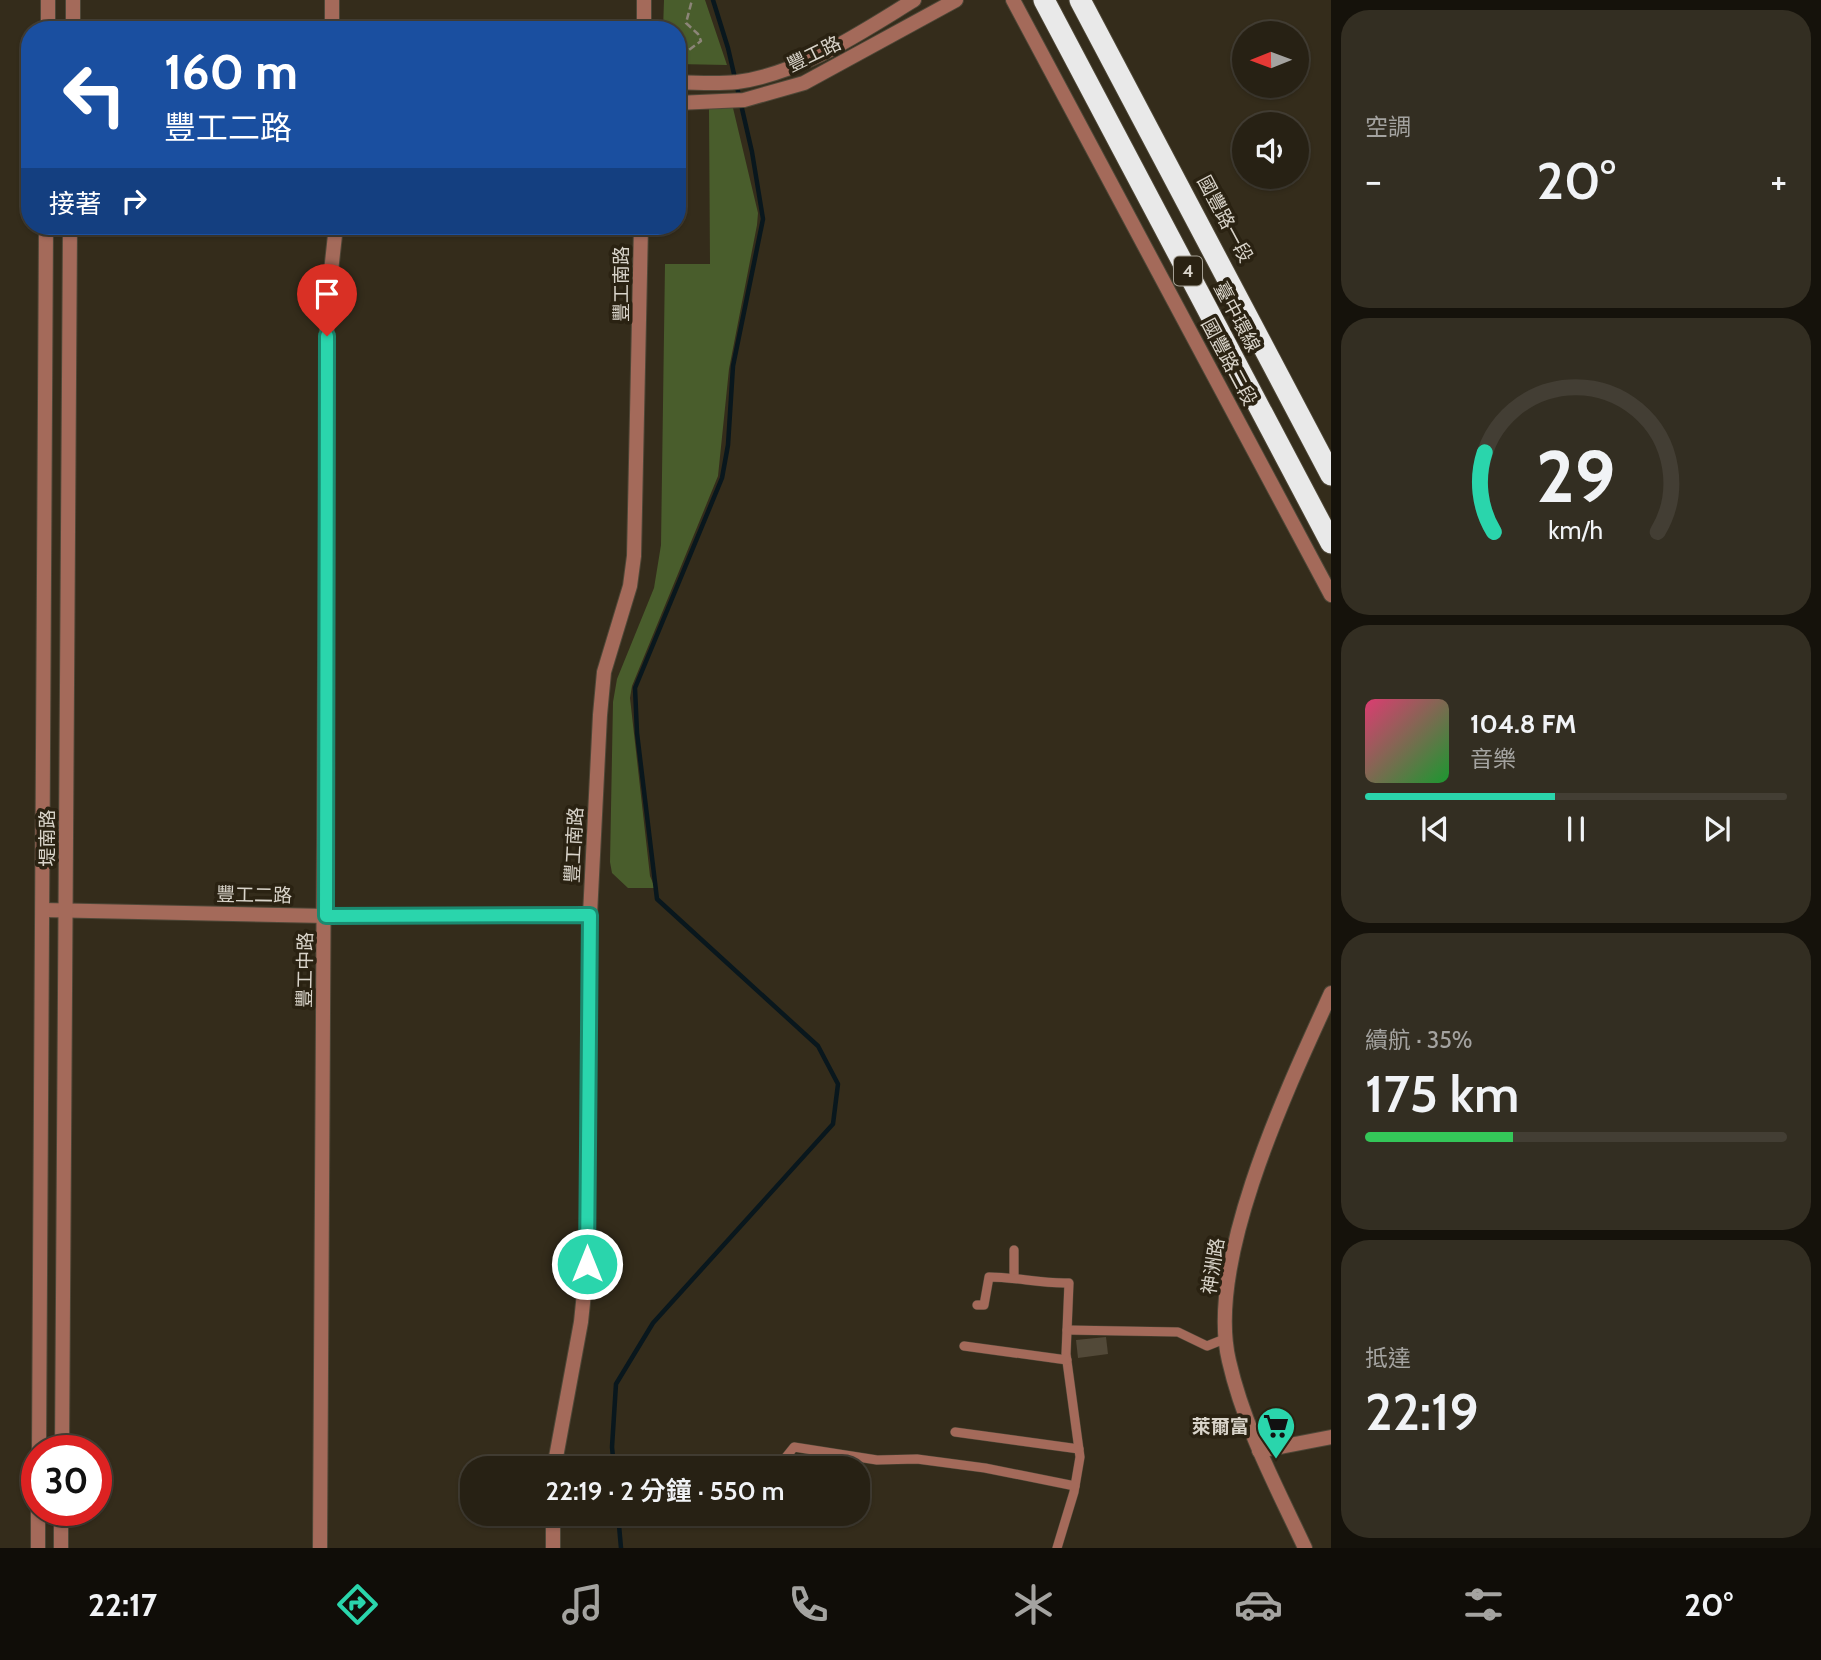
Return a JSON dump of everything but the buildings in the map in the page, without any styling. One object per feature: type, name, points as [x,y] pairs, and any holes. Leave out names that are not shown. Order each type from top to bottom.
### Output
[{"type":"highway","name":"臺中環線","points":[[1044,0],[1331,543]]},
{"type":"highway","name":"臺中環線","points":[[1080,0],[1331,475]]},
{"type":"street","points":[[48,0],[48,21]]},
{"type":"street","points":[[73,0],[73,21]]},
{"type":"street","points":[[332,0],[332,21]]},
{"type":"street","points":[[644,0],[644,21]]},
{"type":"street","name":"豐工路","points":[[686,83],[741,81],[789,68],[839,45],[914,0]]},
{"type":"street","name":"豐工路","points":[[686,103],[744,100],[804,83],[956,0]]},
{"type":"street","name":"國豐路二段","points":[[1013,0],[1331,595]]},
{"type":"street","name":"國豐路一段","points":[[1089,0],[1195,205],[1331,454]]},
{"type":"street","name":"堤南路","points":[[39,1435],[46,235]]},
{"type":"street","name":"堤南路","points":[[62,1435],[70,235]]},
{"type":"street","name":"豐工中路","points":[[320,1548],[326,916],[327,308],[335,235]]},
{"type":"street","name":"豐工南路","points":[[556,1456],[581,1322],[587,1264],[590,915],[604,672],[630,586],[634,556],[640,235]]},
{"type":"street","name":"豐工二路","points":[[43,910],[326,916],[590,915]]},
{"type":"street","name":"神洲路","points":[[1305,1548],[1259,1451],[1228,1360],[1228,1284],[1240,1224],[1289,1086],[1331,993]]},
{"type":"street","points":[[1259,1451],[1331,1437]]},
{"type":"street","points":[[38,1526],[38,1548]]},
{"type":"street","points":[[61,1526],[61,1548]]},
{"type":"street","points":[[552,1548],[553,1526]]},
{"type":"lane","points":[[1014,1250],[1014,1277]]},
{"type":"lane","points":[[977,1304],[984,1305],[989,1278],[1014,1277],[1038,1284],[1069,1283],[1067,1360],[1079,1449],[1075,1486],[1057,1548]]},
{"type":"lane","points":[[1067,1330],[1178,1332],[1207,1346],[1227,1338]]},
{"type":"lane","points":[[964,1346],[1067,1360]]},
{"type":"lane","points":[[954,1432],[1079,1449]]},
{"type":"lane","points":[[787,1456],[794,1447],[851,1456]]},
{"type":"lane","points":[[870,1459],[917,1459],[1075,1486]]},
{"type":"path","points":[[686,52],[701,41],[698,34],[686,23],[692,0]]},
{"type":"green space","points":[[664,0],[705,0],[727,65],[686,64],[686,21],[663,21]]},
{"type":"green space","points":[[709,108],[733,108],[758,213],[757,225],[729,369],[718,476],[632,686],[630,698],[650,876],[655,888],[628,888],[612,873],[610,862],[613,702],[617,679],[654,588],[661,545],[665,264],[710,264]]},
{"type":"waterway","points":[[613,1456],[616,1384],[653,1323],[833,1124],[838,1084],[818,1046],[657,899],[637,733],[635,688],[722,478],[728,445],[733,366],[763,219],[752,152],[728,48],[713,0]]},
{"type":"waterway","points":[[619,1526],[621,1548]]},
{"type":"place","name":"萊爾富","points":[[1276,1460]]},
{"type":"route","points":[[327,336],[326,916],[590,915],[587,1264]]}]
